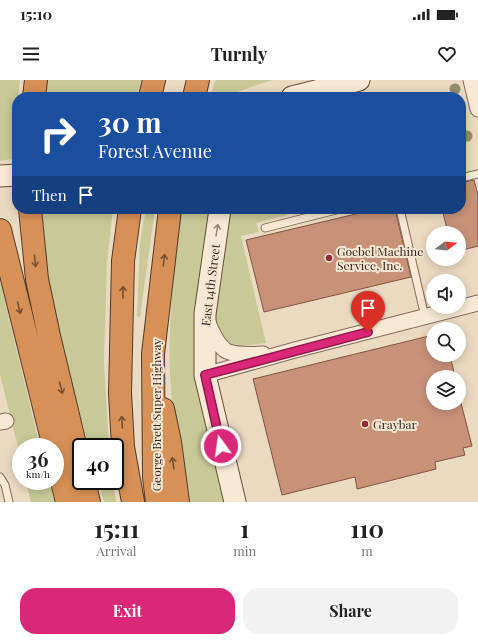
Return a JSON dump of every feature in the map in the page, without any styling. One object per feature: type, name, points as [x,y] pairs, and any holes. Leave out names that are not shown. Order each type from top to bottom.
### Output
[{"type":"highway","points":[[35,92],[36,80]]},
{"type":"highway","points":[[195,92],[198,80]]},
{"type":"highway","points":[[129,214],[123,260],[120,393],[123,447],[133,502]]},
{"type":"highway","name":"George Brett Super Highway","points":[[157,502],[154,478],[153,354],[169,214]]},
{"type":"highway","points":[[31,216],[37,278],[49,336],[74,438]]},
{"type":"highway","points":[[0,230],[52,438]]},
{"type":"highway","points":[[153,354],[170,442],[178,502]]},
{"type":"highway","points":[[64,490],[67,502]]},
{"type":"highway","points":[[86,490],[89,502]]},
{"type":"street","points":[[312,92],[359,80]]},
{"type":"street","points":[[471,80],[478,109]]},
{"type":"street","points":[[0,176],[12,175]]},
{"type":"street","name":"East 14th Street","points":[[219,214],[205,314],[205,375],[235,502]]},
{"type":"street","points":[[205,375],[478,303]]},
{"type":"street","points":[[205,314],[213,334],[225,350],[241,354],[256,355],[296,350]]},
{"type":"lane","points":[[466,177],[478,174]]},
{"type":"lane","points":[[265,228],[320,214]]},
{"type":"lane","points":[[401,214],[425,317]]},
{"type":"lane","points":[[0,477],[5,485],[9,502]]},
{"type":"green space","points":[[0,80],[20,80],[19,92],[12,92],[12,159],[0,161]]},
{"type":"green space","points":[[46,80],[141,80],[138,92],[45,92]]},
{"type":"green space","points":[[216,80],[272,80],[237,92],[212,92]]},
{"type":"green space","points":[[41,214],[112,214],[107,262],[104,362],[108,438],[87,438],[68,368],[50,288]]},
{"type":"green space","points":[[145,214],[154,214],[140,317],[137,316],[140,242]]},
{"type":"green space","points":[[181,214],[208,214],[197,303],[195,359],[197,390],[224,502],[184,502],[172,407],[170,375],[172,292]]},
{"type":"green space","points":[[225,214],[287,214],[256,223],[259,232],[241,236],[266,343],[247,345],[232,344],[222,336],[217,328],[214,318]]},
{"type":"green space","points":[[0,281],[38,438],[16,438],[0,374]]},
{"type":"green space","points":[[28,490],[52,490],[55,502],[31,502]]},
{"type":"green space","points":[[101,490],[114,490],[116,502],[104,502]]},
{"type":"building","points":[[474,180],[478,195],[478,246],[466,249],[466,226],[446,226],[443,214],[466,214],[466,182]]},
{"type":"building","name":"Goebel Machine Service, Inc.","points":[[356,214],[396,214],[411,277],[264,312],[246,240]]},
{"type":"building","name":"Graybar","points":[[426,337],[426,362],[452,362],[453,370],[426,370],[426,410],[463,410],[472,446],[463,448],[465,455],[435,462],[436,469],[357,489],[355,477],[282,495],[253,379]]},
{"type":"place","name":"Goebel Machine Service, Inc.","points":[[329,258]]},
{"type":"place","name":"Graybar","points":[[365,424]]},
{"type":"route","points":[[221,446],[207,390],[205,375],[368,332]]}]
